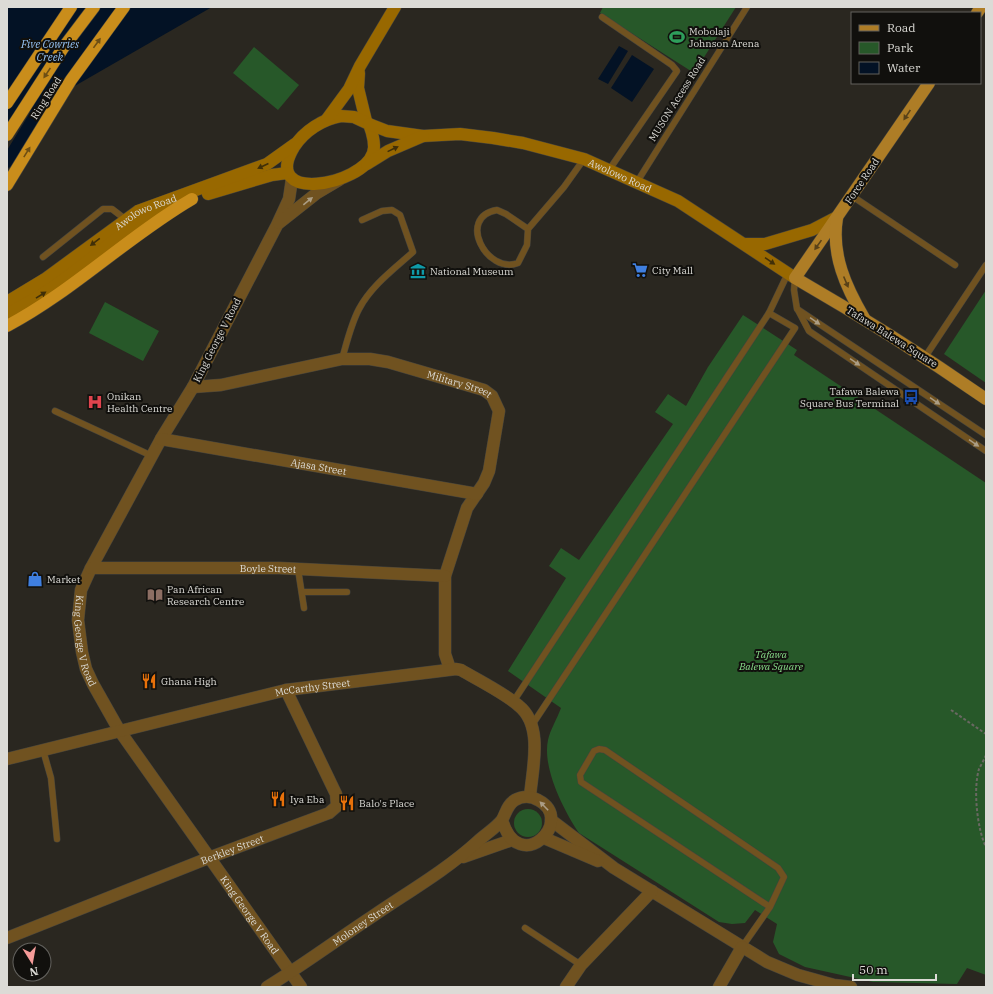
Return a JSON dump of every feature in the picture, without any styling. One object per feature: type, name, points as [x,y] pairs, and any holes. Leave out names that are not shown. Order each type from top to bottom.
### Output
[{"type":"highway","points":[[7,103],[71,7]]},
{"type":"highway","name":"Ring Road","points":[[7,135],[63,48],[94,7]]},
{"type":"highway","name":"Ring Road","points":[[7,185],[71,80],[124,7]]},
{"type":"highway","points":[[7,326],[67,288],[161,217],[192,199]]},
{"type":"main road","points":[[327,119],[349,89],[360,66],[395,7]]},
{"type":"main road","points":[[360,66],[358,88],[374,148],[373,154],[365,166]]},
{"type":"main road","name":"Force Road","points":[[791,275],[837,217],[928,84]]},
{"type":"main road","points":[[341,116],[354,117],[387,131],[423,136],[388,151],[341,179],[312,185],[302,184],[289,176],[287,162],[295,144],[311,129],[327,119],[341,116]]},
{"type":"main road","name":"Awolowo Road","points":[[423,136],[460,134],[493,138],[523,143],[584,159],[637,182],[694,210],[791,275]]},
{"type":"main road","name":"Awolowo Road","points":[[7,302],[45,279],[125,219],[170,198],[267,164],[295,144]]},
{"type":"main road","name":"Awolowo Road","points":[[7,314],[57,284],[131,228],[160,212],[192,199],[272,175],[289,176]]},
{"type":"main road","points":[[746,244],[765,244],[812,230],[837,217]]},
{"type":"main road","points":[[837,217],[835,245],[841,271],[864,318]]},
{"type":"main road","name":"Tafawa Balewa Square","points":[[791,275],[864,318],[925,357],[986,399]]},
{"type":"street","name":"King George V Road","points":[[289,176],[289,199],[277,225],[193,387],[161,440],[91,568],[81,590],[78,620],[79,638],[86,669],[119,730],[181,819],[211,857],[301,987]]},
{"type":"street","points":[[277,225],[317,194],[341,179]]},
{"type":"street","name":"Military Street","points":[[193,387],[220,385],[342,359],[370,359],[388,362],[484,390],[492,396],[499,411],[489,471],[484,483],[467,508],[445,576],[445,654],[450,670]]},
{"type":"street","name":"Ajasa Street","points":[[161,440],[477,494]]},
{"type":"street","name":"Boyle Street","points":[[91,568],[298,569],[445,576]]},
{"type":"street","name":"McCarthy Street","points":[[7,759],[119,730],[286,690],[450,670],[461,670],[519,706],[527,714],[532,725],[534,743],[530,797]]},
{"type":"street","name":"Berkley Street","points":[[7,938],[211,857],[329,813],[337,806],[336,794],[286,690]]},
{"type":"street","points":[[530,797],[545,805],[550,812],[551,820],[550,828],[544,838],[534,844],[527,845],[512,840],[504,828],[502,820],[509,805],[515,800],[530,797]]},
{"type":"street","name":"Moloney Street","points":[[269,987],[458,859],[502,820]]},
{"type":"street","points":[[551,820],[614,868],[768,962],[798,975],[833,986],[851,987]]},
{"type":"street","points":[[544,838],[614,868]]},
{"type":"street","name":"Moloney Street","points":[[458,859],[512,840]]},
{"type":"street","points":[[566,987],[581,966],[652,891]]},
{"type":"street","points":[[719,987],[742,947]]},
{"type":"lane","name":"MUSON Access Road","points":[[637,182],[748,7]]},
{"type":"lane","points":[[602,18],[672,64],[677,71],[610,170]]},
{"type":"lane","points":[[528,229],[506,214],[497,210],[483,214],[479,219],[478,227],[480,244],[486,253],[500,264],[510,266],[518,263],[527,245],[528,229],[564,187],[584,159]]},
{"type":"lane","points":[[852,196],[954,264]]},
{"type":"lane","points":[[43,257],[103,209],[112,209],[125,219]]},
{"type":"lane","points":[[342,359],[359,308],[383,280],[413,252],[400,215],[392,210],[382,211],[362,220]]},
{"type":"lane","points":[[925,357],[986,265]]},
{"type":"lane","points":[[791,275],[797,309],[808,331],[986,451]]},
{"type":"lane","points":[[513,702],[769,313],[791,275]]},
{"type":"lane","points":[[797,309],[986,435]]},
{"type":"lane","points":[[532,725],[795,328],[769,313]]},
{"type":"lane","points":[[55,411],[152,456]]},
{"type":"lane","points":[[298,569],[304,608]]},
{"type":"lane","points":[[302,592],[347,592]]},
{"type":"lane","points":[[742,947],[770,907],[784,878],[778,868],[605,750],[599,748],[594,750],[580,775],[581,782],[770,907]]},
{"type":"lane","points":[[43,750],[51,778],[57,839]]},
{"type":"lane","points":[[525,928],[581,966]]},
{"type":"path","points":[[951,710],[986,734]]},
{"type":"path","points":[[986,755],[979,770],[976,800],[981,837],[986,847]]},
{"type":"green space","name":"Mobolaji Johnson Arena","points":[[603,7],[736,7],[694,73],[600,13]]},
{"type":"green space","points":[[254,47],[299,85],[278,110],[233,73]]},
{"type":"green space","points":[[986,290],[986,383],[944,354]]},
{"type":"green space","points":[[105,302],[159,331],[143,361],[89,333]]},
{"type":"green space","name":"Tafawa Balewa Square","points":[[743,315],[797,350],[794,355],[986,483],[986,975],[967,968],[957,984],[873,982],[805,967],[779,954],[773,942],[777,924],[755,910],[745,923],[732,924],[719,922],[579,833],[561,801],[551,776],[548,763],[548,740],[561,708],[508,671],[566,578],[549,566],[561,548],[579,560],[673,424],[655,412],[668,394],[686,406],[708,367]]},
{"type":"green space","points":[[528,809],[538,813],[542,823],[538,833],[528,837],[518,833],[514,823],[518,813]]},
{"type":"water","name":"Five Cowries Creek","points":[[7,7],[212,7],[7,125]]},
{"type":"water","points":[[619,46],[628,51],[608,84],[598,79]]},
{"type":"water","points":[[632,55],[654,69],[632,102],[611,88]]},
{"type":"waterway","points":[[7,162],[43,103]]},
{"type":"place","name":"Mobolaji Johnson Arena","points":[[677,37]]},
{"type":"place","name":"City Mall","points":[[640,270]]},
{"type":"place","name":"National Museum","points":[[418,271]]},
{"type":"place","name":"Tafawa Balewa Square Bus Terminal","points":[[911,397]]},
{"type":"place","name":"Onikan Health Centre","points":[[95,402]]},
{"type":"place","name":"Market","points":[[35,579]]},
{"type":"place","name":"Pan African Research Centre","points":[[155,595]]},
{"type":"place","name":"Ghana High","points":[[149,681]]},
{"type":"place","name":"Iya Eba","points":[[278,799]]},
{"type":"place","name":"Balo's Place","points":[[347,803]]}]
